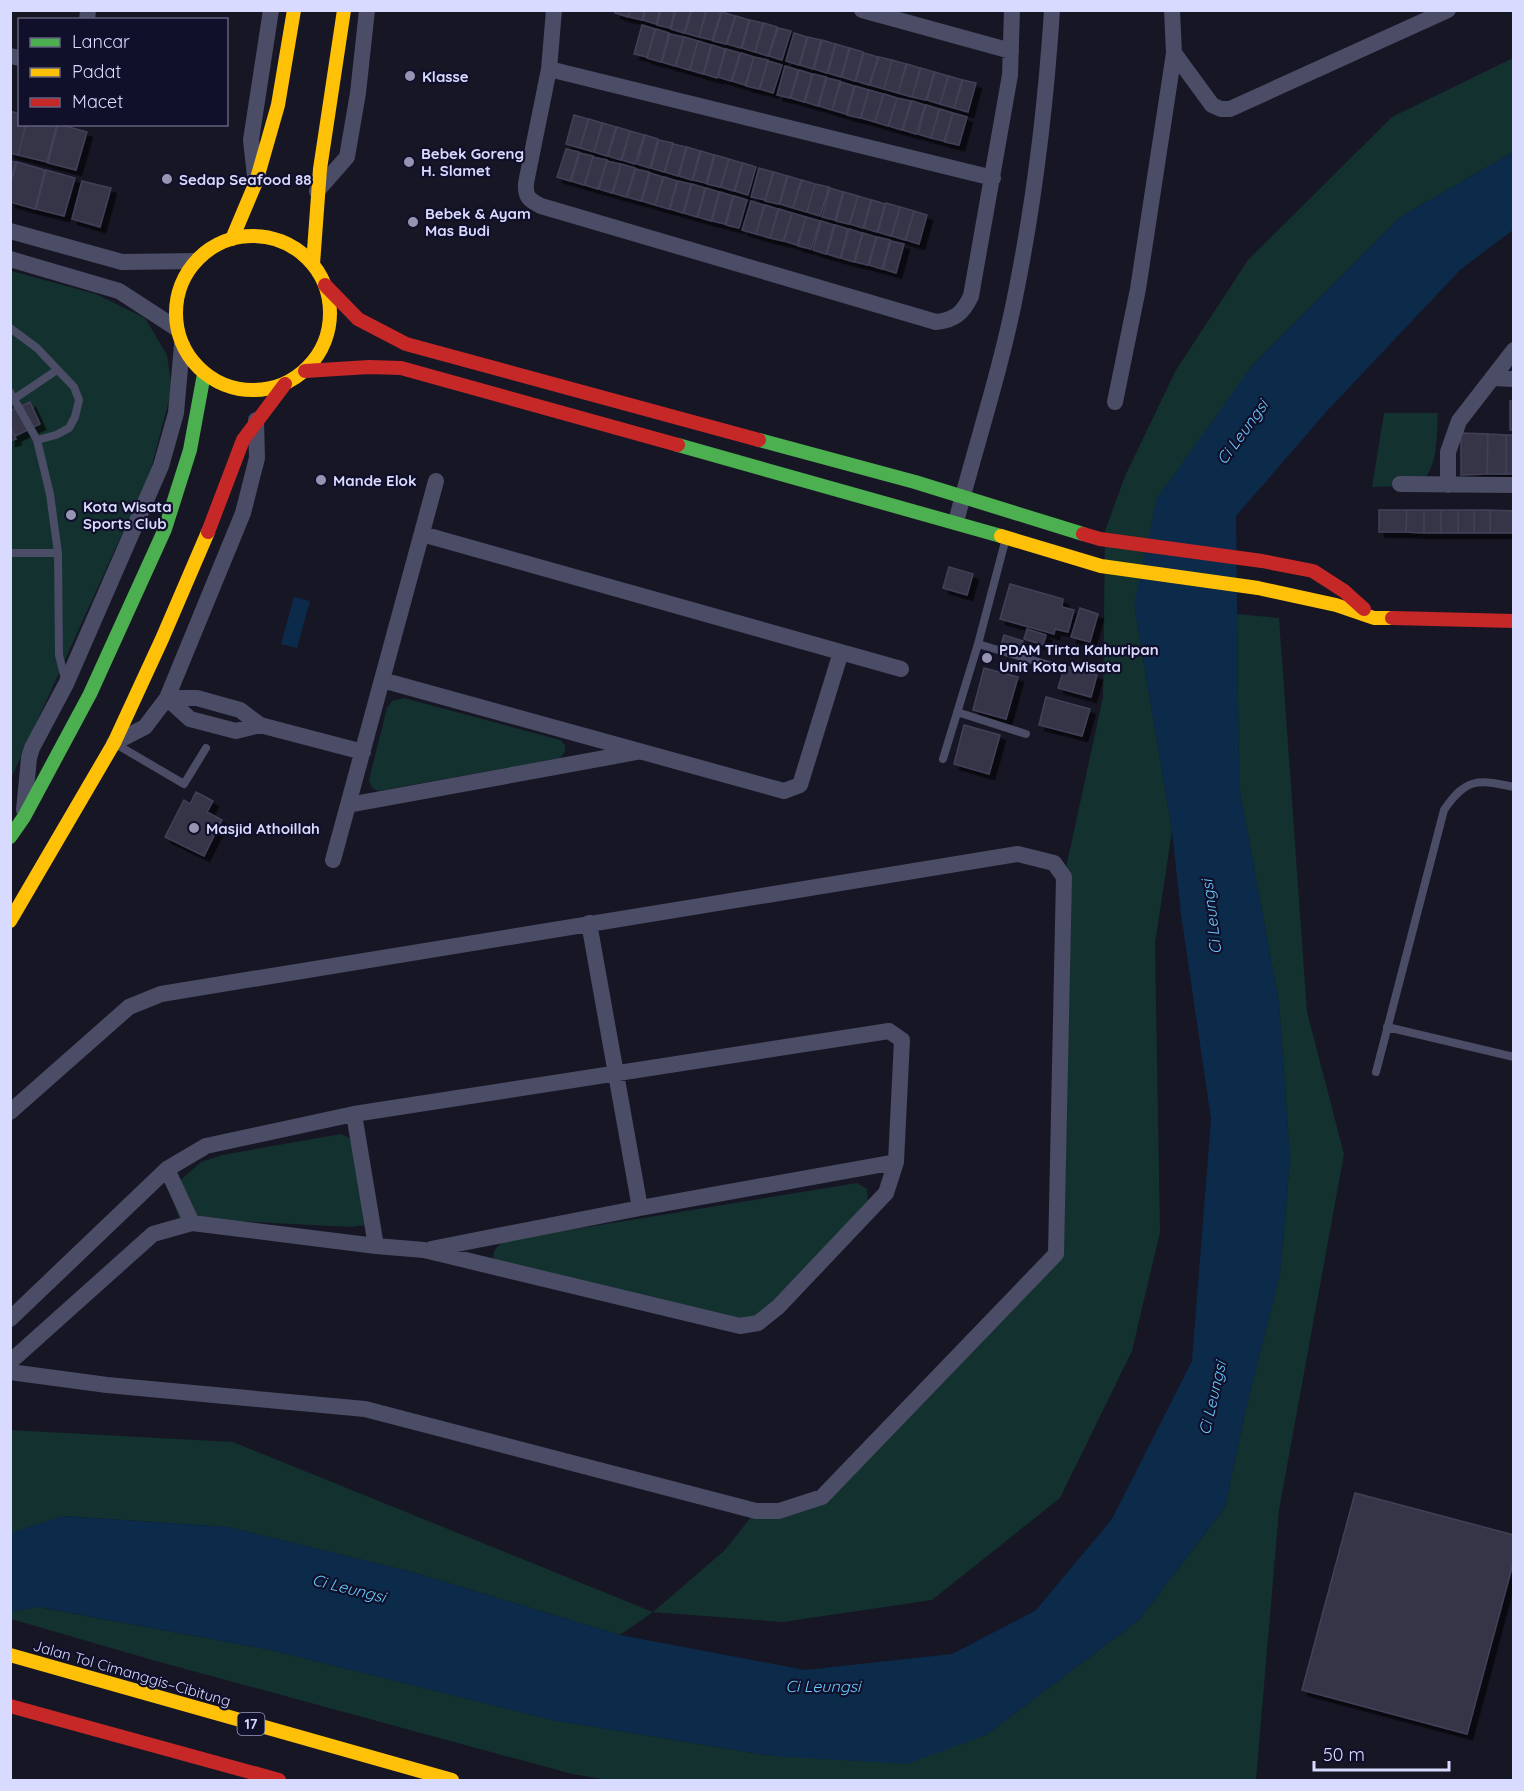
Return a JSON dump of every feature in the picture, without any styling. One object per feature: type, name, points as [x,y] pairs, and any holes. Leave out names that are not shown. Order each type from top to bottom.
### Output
[{"type":"main road","points":[[232,238],[256,182],[278,105],[294,10]]},
{"type":"main road","points":[[313,264],[313,230],[317,191],[344,10]]},
{"type":"main road","points":[[325,285],[331,308],[328,331],[320,353],[305,371],[285,384],[264,390],[243,390],[222,384],[204,374],[191,361],[176,328],[175,310],[183,279],[195,261],[212,248],[232,238],[254,236],[276,239],[297,249],[313,264],[325,285],[358,319],[406,344],[962,497],[1101,539],[1262,561],[1313,571],[1344,591],[1374,618]]},
{"type":"main road","points":[[305,371],[369,367],[401,368],[956,522],[1101,566],[1258,588],[1328,603],[1374,618],[1514,621]]},
{"type":"main road","points":[[10,837],[24,817],[90,694],[165,529],[190,450],[204,374]]},
{"type":"main road","points":[[10,921],[21,906],[114,743],[219,506],[243,440],[285,384]]},
{"type":"main road","name":"Jalan Tol Cimanggis–Cibitung","points":[[10,1655],[452,1780]]},
{"type":"main road","points":[[10,1706],[279,1780]]},
{"type":"street","points":[[256,182],[251,140],[271,10]]},
{"type":"street","points":[[317,191],[347,157],[358,93],[367,10]]},
{"type":"street","points":[[554,10],[549,69],[526,183],[525,193],[530,200],[541,206],[936,322],[956,317],[965,309],[971,296],[1010,75],[1012,10]]},
{"type":"street","points":[[862,10],[1011,51]]},
{"type":"street","points":[[956,522],[994,387],[1017,287],[1043,119],[1052,10]]},
{"type":"street","points":[[1115,402],[1138,289],[1174,53],[1172,10]]},
{"type":"street","points":[[1174,53],[1212,105],[1221,110],[1230,110],[1448,10]]},
{"type":"street","points":[[549,69],[993,178]]},
{"type":"street","points":[[10,231],[122,262],[195,261]]},
{"type":"street","points":[[10,259],[119,291],[176,328]]},
{"type":"street","points":[[24,817],[29,758],[32,748],[66,684],[161,466],[176,413],[182,345]]},
{"type":"street","points":[[1448,485],[1448,452],[1459,421],[1514,350]]},
{"type":"street","points":[[1492,378],[1514,378]]},
{"type":"street","points":[[114,743],[145,727],[167,698],[243,513],[257,458],[256,420]]},
{"type":"street","points":[[333,860],[436,481]]},
{"type":"street","points":[[1400,484],[1514,485]]},
{"type":"street","points":[[422,534],[901,669]]},
{"type":"street","points":[[382,680],[784,791],[800,786],[841,652]]},
{"type":"street","points":[[167,698],[197,698],[240,710],[260,724],[363,752]]},
{"type":"street","points":[[348,805],[642,751]]},
{"type":"street","points":[[10,1112],[129,1007],[161,994],[1018,854],[1054,863],[1064,877],[1056,1254],[822,1497],[779,1511],[756,1511],[365,1409],[107,1385],[10,1372]]},
{"type":"street","points":[[589,924],[640,1208]]},
{"type":"street","points":[[10,1320],[167,1169],[206,1146],[354,1114],[890,1031],[902,1040],[896,1162],[886,1193],[778,1307],[758,1323],[740,1326],[424,1250],[192,1222],[153,1234],[10,1362]]},
{"type":"street","points":[[354,1114],[376,1246]]},
{"type":"street","points":[[424,1250],[896,1162]]},
{"type":"street","points":[[167,1169],[192,1222]]},
{"type":"lane","points":[[10,328],[37,348],[74,387],[79,400],[75,417],[69,428],[56,435],[37,440]]},
{"type":"lane","points":[[57,370],[12,395],[37,440],[50,494],[58,553],[59,655],[66,684]]},
{"type":"lane","points":[[943,759],[978,644],[1006,537]]},
{"type":"lane","points":[[10,553],[58,553]]},
{"type":"lane","points":[[978,644],[1052,666]]},
{"type":"lane","points":[[957,712],[1026,734]]},
{"type":"lane","points":[[114,743],[184,784],[206,748]]},
{"type":"lane","points":[[1376,1072],[1444,810],[1455,794],[1479,782],[1514,787]]},
{"type":"lane","points":[[1387,1028],[1514,1057]]},
{"type":"green space","points":[[1513,58],[1513,152],[1399,218],[1251,367],[1134,604],[1172,831],[1155,944],[1160,1232],[1132,1351],[1060,1498],[932,1600],[783,1622],[653,1612],[724,1551],[756,1511],[822,1497],[1056,1254],[1064,877],[1103,697],[1105,531],[1125,476],[1176,370],[1248,260],[1392,117]]},
{"type":"green space","name":"Kota Wisata Sports Club","points":[[11,271],[96,294],[145,318],[167,355],[172,389],[147,484],[11,779]]},
{"type":"green space","points":[[1384,413],[1438,413],[1432,467],[1420,482],[1410,486],[1372,487]]},
{"type":"green space","points":[[1237,614],[1279,618],[1307,1012],[1344,1154],[1279,1510],[1256,1780],[608,1780],[572,1774],[156,1661],[11,1619],[11,1612],[37,1607],[266,1649],[552,1720],[772,1756],[986,1735],[1139,1620],[1225,1507],[1245,1413],[1280,1274],[1290,1159],[1279,1003],[1239,786]]},
{"type":"green space","points":[[404,698],[560,740],[565,745],[565,752],[560,758],[378,791],[372,788],[369,780],[387,708],[392,701]]},
{"type":"green space","points":[[341,1134],[352,1139],[365,1225],[352,1227],[179,1218],[169,1190],[201,1162],[222,1155]]},
{"type":"green space","points":[[857,1183],[867,1189],[868,1201],[759,1316],[746,1320],[493,1262],[496,1248],[508,1240]]},
{"type":"green space","points":[[10,1430],[233,1442],[653,1612],[620,1635],[412,1572],[229,1527],[64,1516],[11,1533]]},
{"type":"water","name":"Ci Leungsi","points":[[1513,152],[1513,230],[1461,269],[1327,411],[1236,516],[1239,786],[1279,1003],[1290,1159],[1280,1274],[1245,1413],[1225,1507],[1139,1620],[986,1735],[907,1764],[772,1756],[551,1720],[266,1649],[38,1607],[11,1612],[11,1533],[63,1516],[229,1527],[412,1572],[620,1635],[805,1670],[952,1654],[1035,1611],[1112,1519],[1192,1361],[1211,1119],[1181,914],[1172,831],[1134,604],[1157,498],[1251,367],[1399,218]]},
{"type":"water","points":[[294,597],[310,601],[297,648],[281,644]]},
{"type":"building","points":[[615,10],[630,10],[628,17],[615,13]]},
{"type":"building","points":[[630,10],[645,10],[642,20],[629,17]]},
{"type":"building","points":[[646,10],[660,10],[656,24],[643,20]]},
{"type":"building","points":[[661,10],[675,10],[670,28],[657,25]]},
{"type":"building","points":[[676,10],[691,10],[684,33],[671,29]]},
{"type":"building","points":[[692,10],[706,10],[699,37],[685,33]]},
{"type":"building","points":[[707,10],[721,12],[712,40],[699,37]]},
{"type":"building","points":[[722,12],[735,16],[726,44],[713,41]]},
{"type":"building","points":[[736,16],[749,20],[741,48],[727,44]]},
{"type":"building","points":[[750,20],[763,23],[755,52],[742,48]]},
{"type":"building","points":[[764,23],[777,27],[768,56],[755,52]]},
{"type":"building","points":[[642,25],[655,29],[647,57],[634,54]]},
{"type":"building","points":[[778,28],[791,31],[782,60],[769,56]]},
{"type":"building","points":[[656,29],[669,33],[661,62],[647,58]]},
{"type":"building","points":[[794,33],[807,37],[799,65],[786,61]]},
{"type":"building","points":[[670,34],[684,37],[675,66],[662,62]]},
{"type":"building","points":[[684,37],[698,41],[689,70],[676,66]]},
{"type":"building","points":[[808,37],[821,40],[813,69],[800,65]]},
{"type":"building","points":[[822,40],[835,44],[827,73],[814,69]]},
{"type":"building","points":[[698,41],[711,45],[703,74],[690,70]]},
{"type":"building","points":[[836,44],[849,48],[841,77],[828,73]]},
{"type":"building","points":[[712,45],[725,49],[717,78],[704,74]]},
{"type":"building","points":[[850,48],[863,52],[855,81],[842,77]]},
{"type":"building","points":[[726,49],[740,53],[731,81],[718,77]]},
{"type":"building","points":[[741,53],[754,57],[745,85],[732,81]]},
{"type":"building","points":[[864,53],[878,57],[869,85],[856,81]]},
{"type":"building","points":[[754,57],[768,60],[759,89],[746,86]]},
{"type":"building","points":[[879,57],[892,60],[884,89],[870,85]]},
{"type":"building","points":[[892,60],[906,64],[898,93],[884,89]]},
{"type":"building","points":[[768,61],[782,65],[773,93],[760,89]]},
{"type":"building","points":[[907,64],[920,68],[912,97],[898,93]]},
{"type":"building","points":[[785,66],[798,70],[790,98],[777,95]]},
{"type":"building","points":[[921,68],[934,72],[926,100],[912,97]]},
{"type":"building","points":[[799,70],[812,74],[804,102],[791,98]]},
{"type":"building","points":[[935,72],[948,76],[940,104],[927,100]]},
{"type":"building","points":[[813,74],[826,77],[818,106],[805,102]]},
{"type":"building","points":[[949,76],[962,80],[954,108],[940,104]]},
{"type":"building","points":[[827,78],[840,81],[832,110],[819,106]]},
{"type":"building","points":[[963,80],[976,83],[968,112],[954,108]]},
{"type":"building","points":[[841,82],[854,86],[846,114],[832,110]]},
{"type":"building","points":[[855,86],[869,90],[860,118],[847,115]]},
{"type":"building","points":[[869,90],[883,94],[875,122],[861,118]]},
{"type":"building","points":[[884,94],[897,98],[888,126],[875,122]]},
{"type":"building","points":[[897,98],[911,101],[902,130],[889,126]]},
{"type":"building","points":[[912,101],[925,105],[916,134],[903,130]]},
{"type":"building","points":[[926,105],[939,109],[931,138],[918,134]]},
{"type":"building","points":[[940,109],[953,113],[944,141],[931,138]]},
{"type":"building","points":[[10,111],[18,113],[18,126],[25,126],[18,155],[10,153]]},
{"type":"building","points":[[953,113],[967,117],[959,145],[945,142]]},
{"type":"building","points":[[574,115],[588,119],[580,148],[566,144]]},
{"type":"building","points":[[589,119],[602,123],[594,152],[580,148]]},
{"type":"building","points":[[603,123],[616,127],[607,156],[594,152]]},
{"type":"building","points":[[25,126],[56,126],[47,162],[18,155]]},
{"type":"building","points":[[57,126],[87,132],[76,170],[48,163]]},
{"type":"building","points":[[617,127],[630,131],[621,160],[608,156]]},
{"type":"building","points":[[630,131],[644,135],[635,164],[622,160]]},
{"type":"building","points":[[645,135],[658,139],[650,168],[637,164]]},
{"type":"building","points":[[659,140],[673,143],[664,172],[651,168]]},
{"type":"building","points":[[673,144],[686,147],[678,176],[665,172]]},
{"type":"building","points":[[687,147],[700,151],[692,180],[679,176]]},
{"type":"building","points":[[566,149],[579,152],[570,181],[557,177]]},
{"type":"building","points":[[701,151],[714,155],[706,183],[693,180]]},
{"type":"building","points":[[580,153],[593,156],[584,185],[571,181]]},
{"type":"building","points":[[715,155],[729,159],[720,187],[707,184]]},
{"type":"building","points":[[593,157],[607,160],[598,189],[585,185]]},
{"type":"building","points":[[729,159],[742,163],[734,191],[721,187]]},
{"type":"building","points":[[10,161],[16,162],[10,183]]},
{"type":"building","points":[[607,161],[621,164],[612,193],[599,189]]},
{"type":"building","points":[[17,162],[45,170],[35,209],[10,202],[10,185]]},
{"type":"building","points":[[743,163],[756,167],[748,195],[735,191]]},
{"type":"building","points":[[621,164],[635,168],[626,197],[613,193]]},
{"type":"building","points":[[759,168],[773,172],[765,200],[751,197]]},
{"type":"building","points":[[636,169],[649,172],[641,201],[627,197]]},
{"type":"building","points":[[46,170],[75,178],[64,216],[36,209]]},
{"type":"building","points":[[774,172],[787,176],[779,204],[765,201]]},
{"type":"building","points":[[650,173],[663,177],[655,205],[642,201]]},
{"type":"building","points":[[788,176],[801,180],[793,208],[780,204]]},
{"type":"building","points":[[664,177],[677,181],[669,209],[655,205]]},
{"type":"building","points":[[802,180],[815,184],[807,212],[793,208]]},
{"type":"building","points":[[82,181],[111,188],[100,227],[72,219]]},
{"type":"building","points":[[678,181],[691,184],[683,213],[670,209]]},
{"type":"building","points":[[692,184],[705,188],[697,217],[684,213]]},
{"type":"building","points":[[815,184],[829,187],[820,216],[807,212]]},
{"type":"building","points":[[706,188],[719,192],[711,221],[698,217]]},
{"type":"building","points":[[830,188],[843,192],[835,220],[822,217]]},
{"type":"building","points":[[720,192],[733,196],[725,224],[712,221]]},
{"type":"building","points":[[844,192],[858,196],[849,224],[836,221]]},
{"type":"building","points":[[734,196],[747,200],[739,228],[726,225]]},
{"type":"building","points":[[858,196],[871,200],[863,228],[850,224]]},
{"type":"building","points":[[872,200],[885,204],[877,232],[864,228]]},
{"type":"building","points":[[751,201],[764,205],[756,234],[742,230]]},
{"type":"building","points":[[886,203],[900,207],[891,236],[878,232]]},
{"type":"building","points":[[765,205],[778,209],[770,238],[756,234]]},
{"type":"building","points":[[900,207],[914,211],[905,240],[892,236]]},
{"type":"building","points":[[779,209],[792,213],[783,241],[770,238]]},
{"type":"building","points":[[914,211],[927,215],[919,244],[906,240]]},
{"type":"building","points":[[792,213],[806,217],[797,245],[784,241]]},
{"type":"building","points":[[806,217],[820,221],[811,249],[798,246]]},
{"type":"building","points":[[821,221],[834,225],[826,254],[813,250]]},
{"type":"building","points":[[835,225],[848,229],[840,258],[827,254]]},
{"type":"building","points":[[849,229],[862,233],[854,262],[841,258]]},
{"type":"building","points":[[863,233],[876,237],[868,265],[855,262]]},
{"type":"building","points":[[877,237],[890,240],[882,269],[869,265]]},
{"type":"building","points":[[891,241],[904,244],[896,273],[883,269]]},
{"type":"building","points":[[1510,401],[1514,401],[1514,430],[1510,430]]},
{"type":"building","points":[[30,402],[40,424],[15,436],[10,427],[10,411]]},
{"type":"building","points":[[10,427],[16,439],[10,441]]},
{"type":"building","points":[[1461,433],[1488,434],[1487,474],[1461,475]]},
{"type":"building","points":[[1488,434],[1506,435],[1506,474],[1487,474]]},
{"type":"building","points":[[1506,435],[1514,435],[1514,474],[1506,474]]},
{"type":"building","points":[[1379,510],[1407,510],[1406,532],[1379,532]]},
{"type":"building","points":[[1407,510],[1424,510],[1424,533],[1406,532]]},
{"type":"building","points":[[1424,510],[1441,510],[1441,533],[1424,533]]},
{"type":"building","points":[[1441,510],[1458,510],[1458,533],[1441,533]]},
{"type":"building","points":[[1458,510],[1474,510],[1474,533],[1458,533]]},
{"type":"building","points":[[1474,510],[1490,510],[1490,533],[1474,533]]},
{"type":"building","points":[[1490,510],[1514,511],[1514,533],[1490,533]]},
{"type":"building","points":[[949,567],[973,574],[967,595],[943,588]]},
{"type":"building","points":[[1010,584],[1063,599],[1062,607],[1074,610],[1068,632],[1055,629],[1054,634],[1000,619]]},
{"type":"building","points":[[1080,608],[1098,614],[1090,642],[1071,637]]},
{"type":"building","points":[[1027,629],[1046,635],[1043,645],[1024,639]]},
{"type":"building","points":[[1004,635],[1023,641],[1019,653],[1000,648]]},
{"type":"building","points":[[1065,666],[1097,675],[1091,697],[1058,688]]},
{"type":"building","points":[[984,668],[1018,677],[1006,719],[973,710]]},
{"type":"building","points":[[1046,697],[1090,709],[1082,736],[1039,725]]},
{"type":"building","points":[[964,725],[1000,735],[989,774],[954,764]]},
{"type":"building","name":"Masjid Athoillah","points":[[196,792],[213,801],[207,812],[222,820],[204,856],[165,837],[184,800],[190,804]]},
{"type":"building","points":[[1355,1493],[1514,1535],[1514,1560],[1467,1734],[1302,1690]]},
{"type":"traffic: fast","points":[[10,837],[24,817],[90,694],[165,529],[190,450],[204,374]]},
{"type":"traffic: fast","points":[[759,440],[915,482],[1083,534]]},
{"type":"traffic: fast","points":[[678,445],[1001,536]]},
{"type":"traffic: slow","points":[[232,239],[256,182],[278,105],[294,10]]},
{"type":"traffic: slow","points":[[313,264],[320,169],[344,10]]},
{"type":"traffic: slow","points":[[253,236],[268,237],[282,242],[296,249],[307,259],[317,270],[324,284],[329,298],[330,313],[329,328],[324,342],[317,356],[307,367],[296,377],[282,384],[268,389],[253,390],[238,389],[224,384],[210,377],[199,367],[189,356],[182,342],[177,328],[176,313],[177,298],[182,284],[189,270],[199,259],[210,249],[224,242],[238,237],[253,236]]},
{"type":"traffic: slow","points":[[10,921],[114,743],[208,532]]},
{"type":"traffic: slow","points":[[1001,536],[1101,566],[1258,588],[1336,605],[1374,618],[1392,618]]},
{"type":"traffic: slow","points":[[10,1655],[452,1780]]},
{"type":"traffic: jam","points":[[325,285],[358,319],[406,344],[759,440]]},
{"type":"traffic: jam","points":[[305,371],[369,367],[401,368],[678,445]]},
{"type":"traffic: jam","points":[[208,532],[243,440],[285,384]]},
{"type":"traffic: jam","points":[[1083,534],[1100,539],[1262,561],[1313,571],[1344,591],[1364,609]]},
{"type":"traffic: jam","points":[[1392,618],[1514,621]]},
{"type":"traffic: jam","points":[[10,1706],[279,1780]]},
{"type":"place","name":"Klasse","points":[[410,76]]},
{"type":"place","name":"Bebek Goreng H. Slamet","points":[[409,162]]},
{"type":"place","name":"Sedap Seafood 88","points":[[167,179]]},
{"type":"place","name":"Bebek & Ayam Mas Budi","points":[[413,222]]},
{"type":"place","name":"Mande Elok","points":[[321,480]]},
{"type":"place","name":"Kota Wisata Sports Club","points":[[71,515]]},
{"type":"place","name":"PDAM Tirta Kahuripan Unit Kota Wisata","points":[[987,658]]},
{"type":"place","name":"Masjid Athoillah","points":[[194,828]]}]
